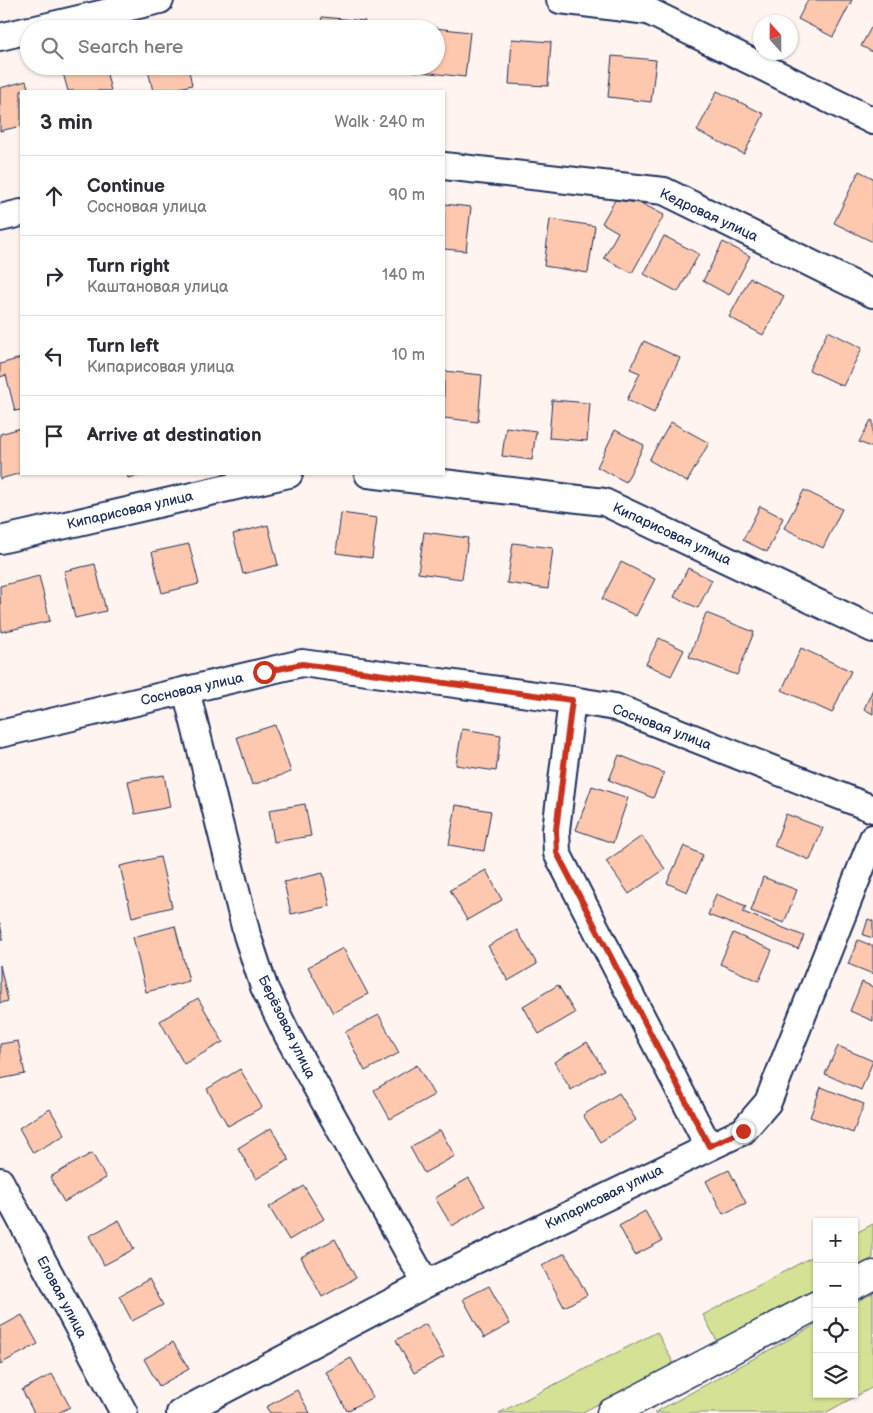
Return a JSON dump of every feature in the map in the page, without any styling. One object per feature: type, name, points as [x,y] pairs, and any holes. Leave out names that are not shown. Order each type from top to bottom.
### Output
[{"type":"street","points":[[74,20],[160,0]]},
{"type":"street","points":[[560,0],[648,11],[873,121]]},
{"type":"street","points":[[0,37],[20,32]]},
{"type":"street","name":"Кедровая улица","points":[[445,166],[664,191],[873,294]]},
{"type":"street","points":[[0,218],[20,213]]},
{"type":"street","name":"Кипарисовая улица","points":[[0,540],[285,475]]},
{"type":"street","name":"Кипарисовая улица","points":[[376,475],[604,502],[873,629]]},
{"type":"street","name":"Сосновая улица","points":[[0,734],[302,664],[615,707],[873,809]]},
{"type":"street","name":"Берёзовая улица","points":[[186,690],[246,935],[264,987],[293,1044],[426,1284]]},
{"type":"street","points":[[572,700],[556,830],[557,853],[709,1146]]},
{"type":"street","name":"Кипарисовая улица","points":[[180,1413],[426,1284],[743,1131],[768,1102],[873,838]]},
{"type":"street","name":"Еловая улица","points":[[0,1181],[124,1413]]},
{"type":"street","points":[[858,1283],[873,1275]]},
{"type":"street","points":[[611,1413],[813,1307]]},
{"type":"green space","points":[[873,1224],[873,1258],[858,1266],[858,1263],[858,1232]]},
{"type":"green space","points":[[813,1256],[813,1290],[717,1341],[703,1315]]},
{"type":"green space","points":[[873,1293],[873,1387],[858,1395],[858,1308],[858,1301]]},
{"type":"green space","points":[[813,1326],[813,1398],[853,1398],[825,1413],[654,1413]]},
{"type":"green space","points":[[657,1332],[674,1364],[581,1413],[499,1413]]},
{"type":"building","points":[[808,0],[852,0],[833,37],[798,19]]},
{"type":"building","points":[[322,17],[354,20],[322,20]]},
{"type":"building","points":[[873,24],[873,52],[861,46]]},
{"type":"building","points":[[445,29],[470,32],[465,77],[445,75]]},
{"type":"building","points":[[512,39],[551,42],[548,86],[509,84]]},
{"type":"building","points":[[612,56],[656,60],[651,102],[608,97]]},
{"type":"building","points":[[64,75],[107,75],[111,90],[68,90]]},
{"type":"building","points":[[149,75],[190,75],[192,85],[171,90],[153,90]]},
{"type":"building","points":[[26,81],[29,90],[20,90],[20,126],[0,131],[0,88]]},
{"type":"building","points":[[717,91],[764,114],[744,154],[697,131]]},
{"type":"building","points":[[859,171],[873,178],[873,242],[834,223]]},
{"type":"building","points":[[615,200],[641,203],[664,215],[632,273],[604,258],[618,232],[602,223]]},
{"type":"building","points":[[445,204],[471,207],[466,251],[445,249]]},
{"type":"building","points":[[550,219],[595,226],[588,273],[544,266]]},
{"type":"building","points":[[664,236],[699,254],[678,292],[644,274]]},
{"type":"building","points":[[723,242],[750,256],[729,295],[703,281]]},
{"type":"building","points":[[750,278],[784,296],[763,335],[729,317]]},
{"type":"building","points":[[828,331],[862,348],[843,386],[809,370]]},
{"type":"building","points":[[644,341],[680,358],[654,413],[627,400],[640,373],[630,369]]},
{"type":"building","points":[[20,358],[20,410],[15,411],[6,375],[0,377],[0,364]]},
{"type":"building","points":[[445,371],[482,375],[478,422],[445,418]]},
{"type":"building","points":[[552,400],[590,403],[587,441],[549,438]]},
{"type":"building","points":[[871,420],[873,421],[873,448],[859,442]]},
{"type":"building","points":[[671,422],[709,443],[687,482],[649,460]]},
{"type":"building","points":[[506,427],[536,431],[532,460],[502,456]]},
{"type":"building","points":[[20,428],[20,473],[0,479],[0,434]]},
{"type":"building","points":[[615,430],[644,445],[626,482],[597,467]]},
{"type":"building","points":[[127,475],[143,475],[128,478]]},
{"type":"building","points":[[804,490],[842,509],[823,548],[784,528]]},
{"type":"building","points":[[760,506],[783,518],[767,552],[743,540]]},
{"type":"building","points":[[341,513],[377,518],[372,558],[336,553]]},
{"type":"building","points":[[268,525],[278,565],[243,574],[233,534]]},
{"type":"building","points":[[424,532],[468,538],[462,579],[418,573]]},
{"type":"building","points":[[513,543],[553,548],[548,589],[507,583]]},
{"type":"building","points":[[189,544],[199,584],[162,593],[152,552]]},
{"type":"building","points":[[621,562],[655,579],[636,616],[602,599]]},
{"type":"building","points":[[95,564],[106,611],[75,618],[64,571]]},
{"type":"building","points":[[688,568],[712,580],[698,608],[674,597]]},
{"type":"building","points":[[39,576],[50,621],[1,632],[0,586]]},
{"type":"building","points":[[706,613],[754,632],[737,675],[689,657]]},
{"type":"building","points":[[659,638],[684,650],[671,676],[646,664]]},
{"type":"building","points":[[801,648],[851,671],[832,713],[782,690]]},
{"type":"building","points":[[873,689],[873,714],[864,709]]},
{"type":"building","points":[[275,725],[291,772],[252,785],[237,737]]},
{"type":"building","points":[[462,729],[501,735],[496,771],[456,765]]},
{"type":"building","points":[[619,755],[664,773],[653,798],[609,780]]},
{"type":"building","points":[[164,775],[170,807],[135,814],[128,781]]},
{"type":"building","points":[[592,786],[628,798],[613,843],[576,830]]},
{"type":"building","points":[[305,804],[311,836],[274,842],[269,810]]},
{"type":"building","points":[[456,805],[491,811],[484,851],[449,845]]},
{"type":"building","points":[[786,814],[823,828],[810,860],[774,846]]},
{"type":"building","points":[[642,836],[665,869],[629,894],[606,861]]},
{"type":"building","points":[[684,846],[703,855],[687,892],[667,883]]},
{"type":"building","points":[[160,857],[172,907],[132,917],[120,866]]},
{"type":"building","points":[[486,870],[502,900],[467,920],[450,890]]},
{"type":"building","points":[[323,873],[330,906],[291,914],[284,882]]},
{"type":"building","points":[[763,877],[797,890],[784,923],[751,911]]},
{"type":"building","points":[[716,894],[746,906],[743,912],[804,936],[798,949],[708,915]]},
{"type":"building","points":[[868,919],[873,921],[873,938],[863,935]]},
{"type":"building","points":[[0,923],[3,939],[0,939]]},
{"type":"building","points":[[175,926],[189,981],[146,992],[133,937]]},
{"type":"building","points":[[517,930],[537,964],[508,981],[488,946]]},
{"type":"building","points":[[733,933],[772,950],[759,981],[720,964]]},
{"type":"building","points":[[858,940],[873,946],[873,974],[848,964]]},
{"type":"building","points":[[343,948],[368,994],[333,1013],[308,967]]},
{"type":"building","points":[[0,965],[8,1001],[0,1003]]},
{"type":"building","points":[[862,982],[873,987],[873,1021],[850,1011]]},
{"type":"building","points":[[558,985],[575,1013],[539,1034],[523,1006]]},
{"type":"building","points":[[198,998],[223,1042],[184,1064],[160,1021]]},
{"type":"building","points":[[379,1015],[399,1053],[365,1071],[345,1032]]},
{"type":"building","points":[[18,1041],[25,1074],[0,1079],[0,1044]]},
{"type":"building","points":[[587,1042],[604,1070],[571,1090],[554,1062]]},
{"type":"building","points":[[838,1046],[873,1061],[861,1090],[825,1074]]},
{"type":"building","points":[[417,1065],[434,1095],[390,1119],[374,1090]]},
{"type":"building","points":[[240,1069],[262,1107],[228,1126],[207,1089]]},
{"type":"building","points":[[821,1087],[864,1104],[853,1133],[810,1117]]},
{"type":"building","points":[[619,1093],[636,1120],[600,1142],[583,1115]]},
{"type":"building","points":[[50,1109],[65,1135],[33,1153],[19,1128]]},
{"type":"building","points":[[271,1128],[289,1160],[256,1179],[238,1148]]},
{"type":"building","points":[[440,1130],[455,1156],[424,1173],[410,1147]]},
{"type":"building","points":[[92,1153],[106,1178],[64,1202],[50,1177]]},
{"type":"building","points":[[729,1170],[746,1203],[723,1214],[706,1181]]},
{"type":"building","points":[[469,1178],[485,1206],[452,1226],[435,1198]]},
{"type":"building","points":[[304,1186],[324,1219],[289,1240],[269,1207]]},
{"type":"building","points":[[645,1211],[662,1241],[635,1255],[619,1226]]},
{"type":"building","points":[[119,1220],[134,1249],[104,1265],[89,1236]]},
{"type":"building","points":[[335,1239],[356,1278],[322,1297],[301,1257]]},
{"type":"building","points":[[565,1253],[587,1295],[564,1307],[542,1266]]},
{"type":"building","points":[[149,1279],[163,1305],[132,1321],[119,1296]]},
{"type":"building","points":[[489,1286],[510,1324],[484,1338],[463,1299]]},
{"type":"building","points":[[22,1315],[38,1344],[0,1364],[0,1327]]},
{"type":"building","points":[[426,1324],[444,1357],[414,1373],[396,1340]]},
{"type":"building","points":[[173,1342],[189,1369],[159,1386],[144,1359]]},
{"type":"building","points":[[351,1358],[373,1397],[347,1411],[326,1372]]},
{"type":"building","points":[[52,1374],[70,1407],[58,1413],[34,1413],[22,1390]]},
{"type":"building","points":[[297,1390],[310,1413],[270,1413],[266,1407]]},
{"type":"route","points":[[264,672],[302,664],[572,700],[556,830],[557,853],[567,876],[709,1146],[743,1131]]}]
